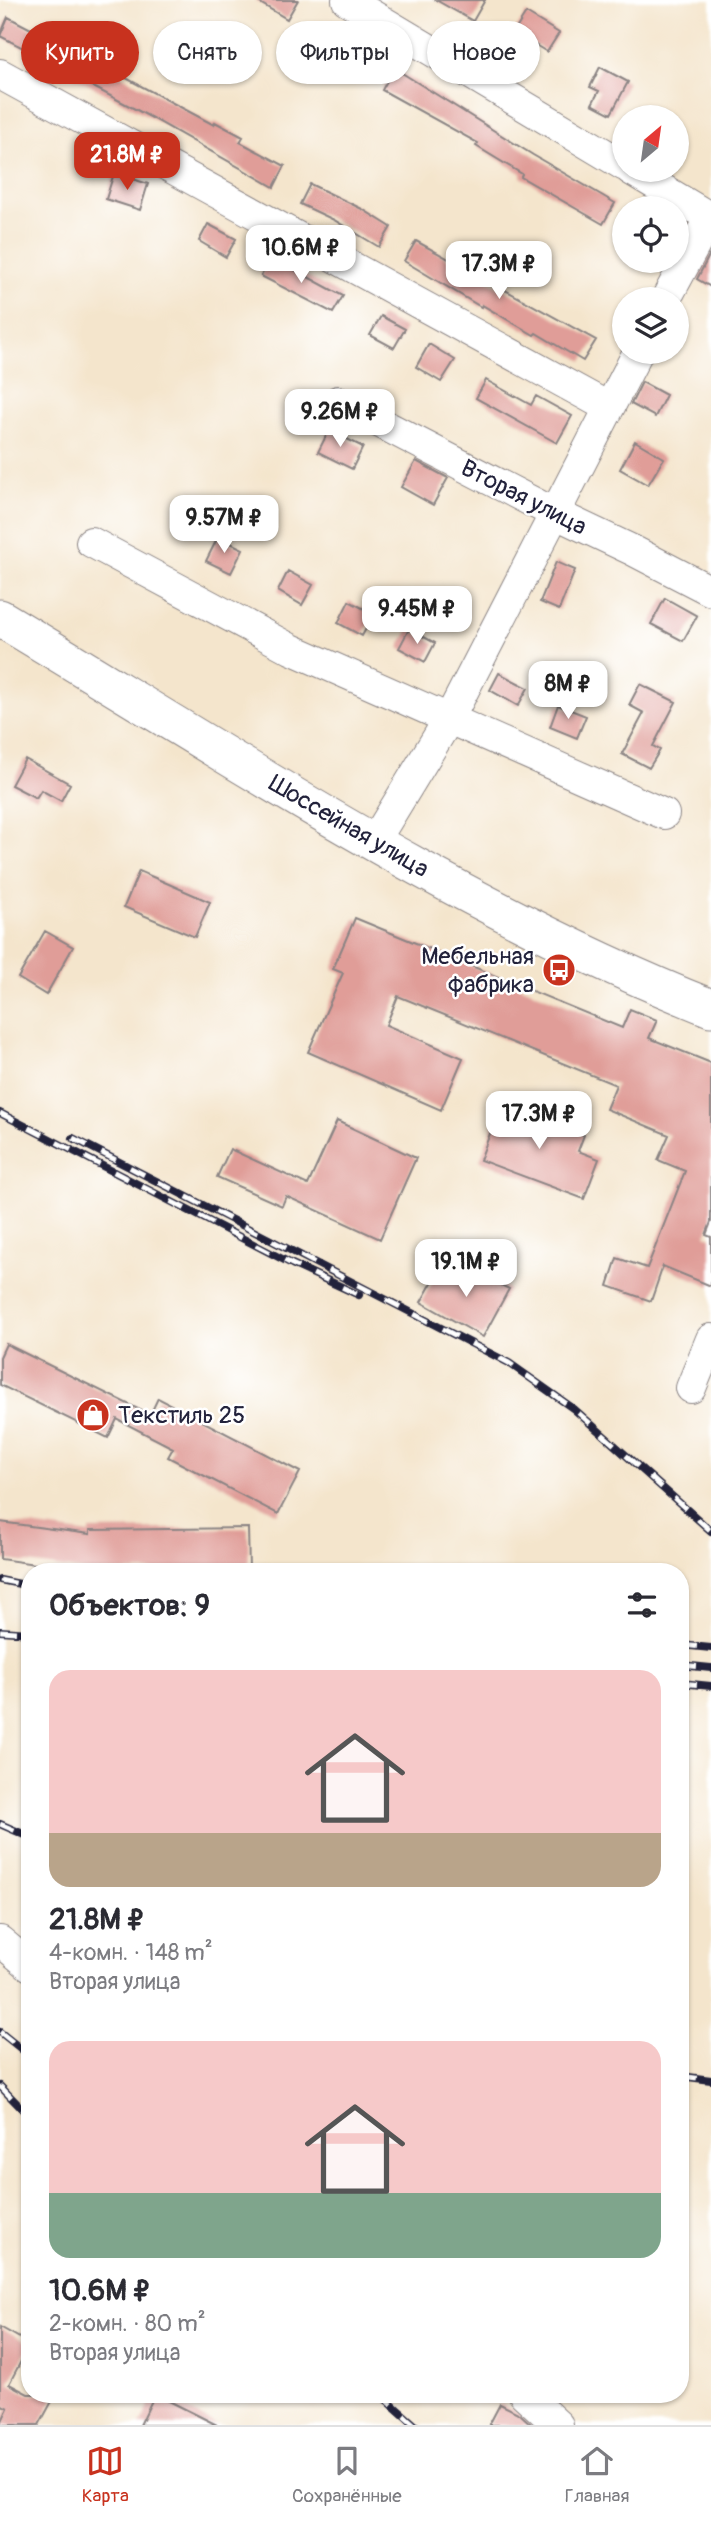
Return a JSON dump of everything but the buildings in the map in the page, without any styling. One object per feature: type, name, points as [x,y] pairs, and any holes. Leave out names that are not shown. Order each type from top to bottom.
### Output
[{"type":"main road","name":"Шоссейная улица","points":[[0,618],[457,890],[617,969],[711,1008]]},
{"type":"street","points":[[347,0],[612,158]]},
{"type":"street","points":[[0,74],[608,407]]},
{"type":"street","points":[[651,182],[711,218],[673,287]]},
{"type":"street","points":[[374,842],[450,717],[631,364]]},
{"type":"street","name":"Вторая улица","points":[[338,401],[711,591]]},
{"type":"street","points":[[91,542],[291,649],[450,717],[520,752],[664,814]]},
{"type":"street","points":[[691,1388],[711,1339]]},
{"type":"street","points":[[0,1941],[21,1958]]},
{"type":"street","points":[[534,2403],[558,2425]]},
{"type":"railway","points":[[0,1113],[292,1264],[359,1295]]},
{"type":"railway","points":[[73,1138],[509,1363],[574,1409],[711,1531]]},
{"type":"railway","points":[[0,1580],[21,1584]]},
{"type":"railway","points":[[0,1631],[21,1632]]},
{"type":"railway","points":[[689,1646],[711,1648]]},
{"type":"railway","points":[[689,1666],[711,1668]]},
{"type":"railway","points":[[689,1684],[711,1686]]},
{"type":"railway","points":[[0,1824],[21,1833]]},
{"type":"railway","points":[[0,2032],[21,2049]]},
{"type":"railway","points":[[689,2077],[711,2080]]},
{"type":"railway","points":[[0,2086],[21,2108]]},
{"type":"railway","points":[[390,2403],[415,2425]]},
{"type":"place","name":"Мебельная фабрика","points":[[559,970]]},
{"type":"place","name":"Текстиль 25","points":[[93,1415]]}]
